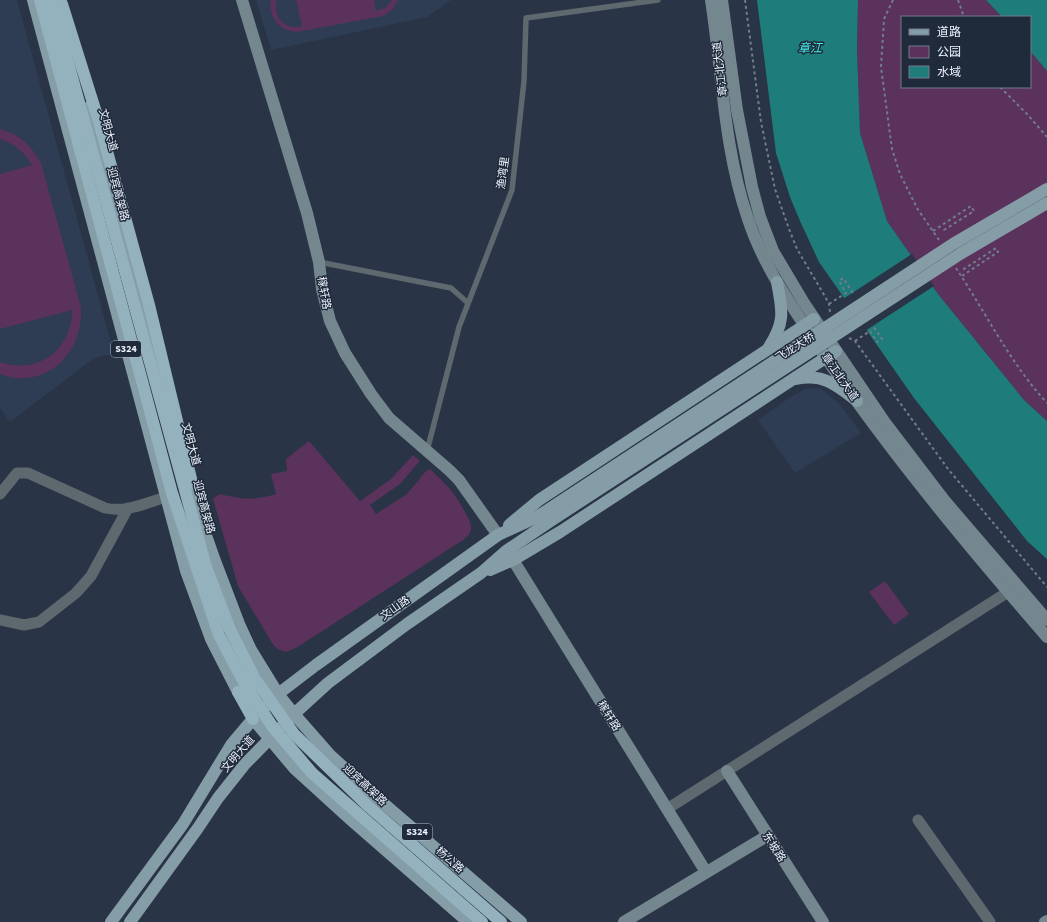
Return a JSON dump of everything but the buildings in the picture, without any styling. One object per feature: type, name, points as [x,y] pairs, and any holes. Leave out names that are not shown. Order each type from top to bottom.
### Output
[{"type":"highway","points":[[40,0],[172,493],[219,635],[245,684],[272,726],[312,773],[482,922]]},
{"type":"highway","points":[[58,1],[99,122],[149,305],[194,488],[206,567]]},
{"type":"highway","name":"迎宾高架路","points":[[58,1],[206,567],[230,630],[255,679],[294,734],[366,804],[501,922]]},
{"type":"highway","name":"文明大道","points":[[238,692],[253,719]]},
{"type":"main road","name":"文明大道","points":[[33,0],[188,578],[211,639],[238,692]]},
{"type":"main road","name":"稼轩路","points":[[242,0],[307,212],[319,262],[322,289],[330,321],[345,353],[371,394],[389,418],[449,470],[498,535]]},
{"type":"main road","name":"章江北大道","points":[[711,0],[725,113],[736,177],[752,231],[765,262],[777,282],[809,322],[831,355],[857,401],[935,506],[1047,637]]},
{"type":"main road","name":"章江北大道","points":[[722,0],[737,110],[758,211],[773,251],[791,283],[809,322]]},
{"type":"main road","name":"文明大道","points":[[58,1],[190,491],[239,624],[251,650],[278,694],[294,714],[245,764],[218,798],[194,834],[130,922]]},
{"type":"main road","name":"飞龙大桥","points":[[549,516],[953,244],[1047,189]]},
{"type":"main road","name":"飞龙大桥","points":[[549,516],[960,254],[1047,203]]},
{"type":"main road","points":[[768,349],[775,339],[782,319],[777,282]]},
{"type":"main road","points":[[498,535],[539,500],[809,322]]},
{"type":"main road","name":"章江北大道","points":[[831,355],[944,500],[1047,620]]},
{"type":"main road","points":[[482,573],[513,560],[560,532],[831,355]]},
{"type":"main road","points":[[793,379],[806,376],[826,380],[836,385],[857,401]]},
{"type":"main road","name":"文山路","points":[[253,719],[278,694],[316,665],[498,535],[535,518],[549,516]]},
{"type":"main road","name":"文山路","points":[[294,714],[328,683],[407,624],[482,573],[506,551],[549,516]]},
{"type":"main road","name":"稼轩路","points":[[513,560],[706,872]]},
{"type":"main road","name":"杨公路","points":[[294,714],[330,755],[375,796],[521,922]]},
{"type":"main road","name":"文明大道","points":[[111,922],[183,824],[231,745],[253,719]]},
{"type":"main road","name":"S324","points":[[253,719],[268,739],[294,768],[468,922]]},
{"type":"main road","name":"东坡路","points":[[727,771],[823,922]]},
{"type":"main road","points":[[624,922],[767,836]]},
{"type":"street","points":[[0,494],[17,473],[28,473],[105,508],[115,510],[128,508],[166,497]]},
{"type":"street","points":[[0,620],[24,625],[39,622],[76,593],[91,576],[128,508]]},
{"type":"street","points":[[667,809],[1008,592]]},
{"type":"street","points":[[918,820],[990,922]]},
{"type":"lane","name":"渔湾里","points":[[427,451],[459,327],[512,190],[524,81],[526,18],[658,0]]},
{"type":"lane","points":[[319,262],[451,288],[468,303]]},
{"type":"path","points":[[893,0],[884,20],[881,67],[892,149],[900,174],[917,208],[940,243]]},
{"type":"path","points":[[958,0],[964,16]]},
{"type":"path","points":[[1001,88],[1047,137]]},
{"type":"path","points":[[933,231],[971,206],[974,211],[944,230],[945,232]]},
{"type":"path","points":[[962,268],[964,269],[996,248],[998,252],[962,276]]},
{"type":"path","points":[[955,265],[1018,366],[1033,388],[1047,402]]},
{"type":"path","points":[[829,304],[846,293],[839,281],[844,278],[853,293]]},
{"type":"path","points":[[856,341],[870,331],[877,342],[882,339],[873,326]]},
{"type":"shaded area","points":[[0,0],[17,0],[114,354],[94,358],[10,422],[0,408]]},
{"type":"shaded area","points":[[256,0],[451,0],[427,17],[271,50]]},
{"type":"shaded area","points":[[820,388],[839,403],[861,433],[795,473],[758,420],[789,398],[805,389]]},
{"type":"green space","points":[[271,0],[277,0],[276,12],[281,21],[290,26],[296,27],[302,26],[296,0],[374,0],[376,11],[385,8],[392,0],[398,0],[392,10],[383,16],[297,32],[285,29],[276,22],[271,12]]},
{"type":"green space","points":[[858,0],[986,0],[1001,16],[901,16],[901,88],[1031,88],[1031,52],[1047,71],[1047,421],[1024,400],[938,294],[887,221],[860,133],[857,50]]},
{"type":"green space","points":[[0,129],[19,137],[29,146],[41,163],[81,307],[80,324],[76,339],[69,353],[59,364],[47,372],[32,377],[17,378],[0,374],[0,362],[14,365],[27,365],[39,362],[50,356],[66,337],[72,310],[0,329],[0,174],[32,165],[19,149],[0,139]]},
{"type":"green space","points":[[309,441],[360,501],[391,479],[413,455],[420,461],[400,484],[370,505],[376,514],[407,494],[426,471],[430,469],[454,494],[470,521],[471,530],[463,540],[296,648],[286,652],[277,649],[272,643],[238,586],[213,499],[219,494],[234,497],[260,498],[276,494],[271,474],[287,471],[286,459]]},
{"type":"green space","points":[[885,581],[909,614],[894,625],[869,592]]},
{"type":"water","name":"章江","points":[[757,0],[858,0],[857,50],[860,133],[887,221],[938,294],[1024,400],[1047,421],[1047,559],[1027,541],[914,398],[819,262],[790,197],[776,153]]},
{"type":"water","points":[[986,0],[1047,0],[1047,71],[1031,52],[1031,16],[1001,16]]},
{"type":"pier","points":[[912,254],[934,286],[865,331],[843,299]]}]
